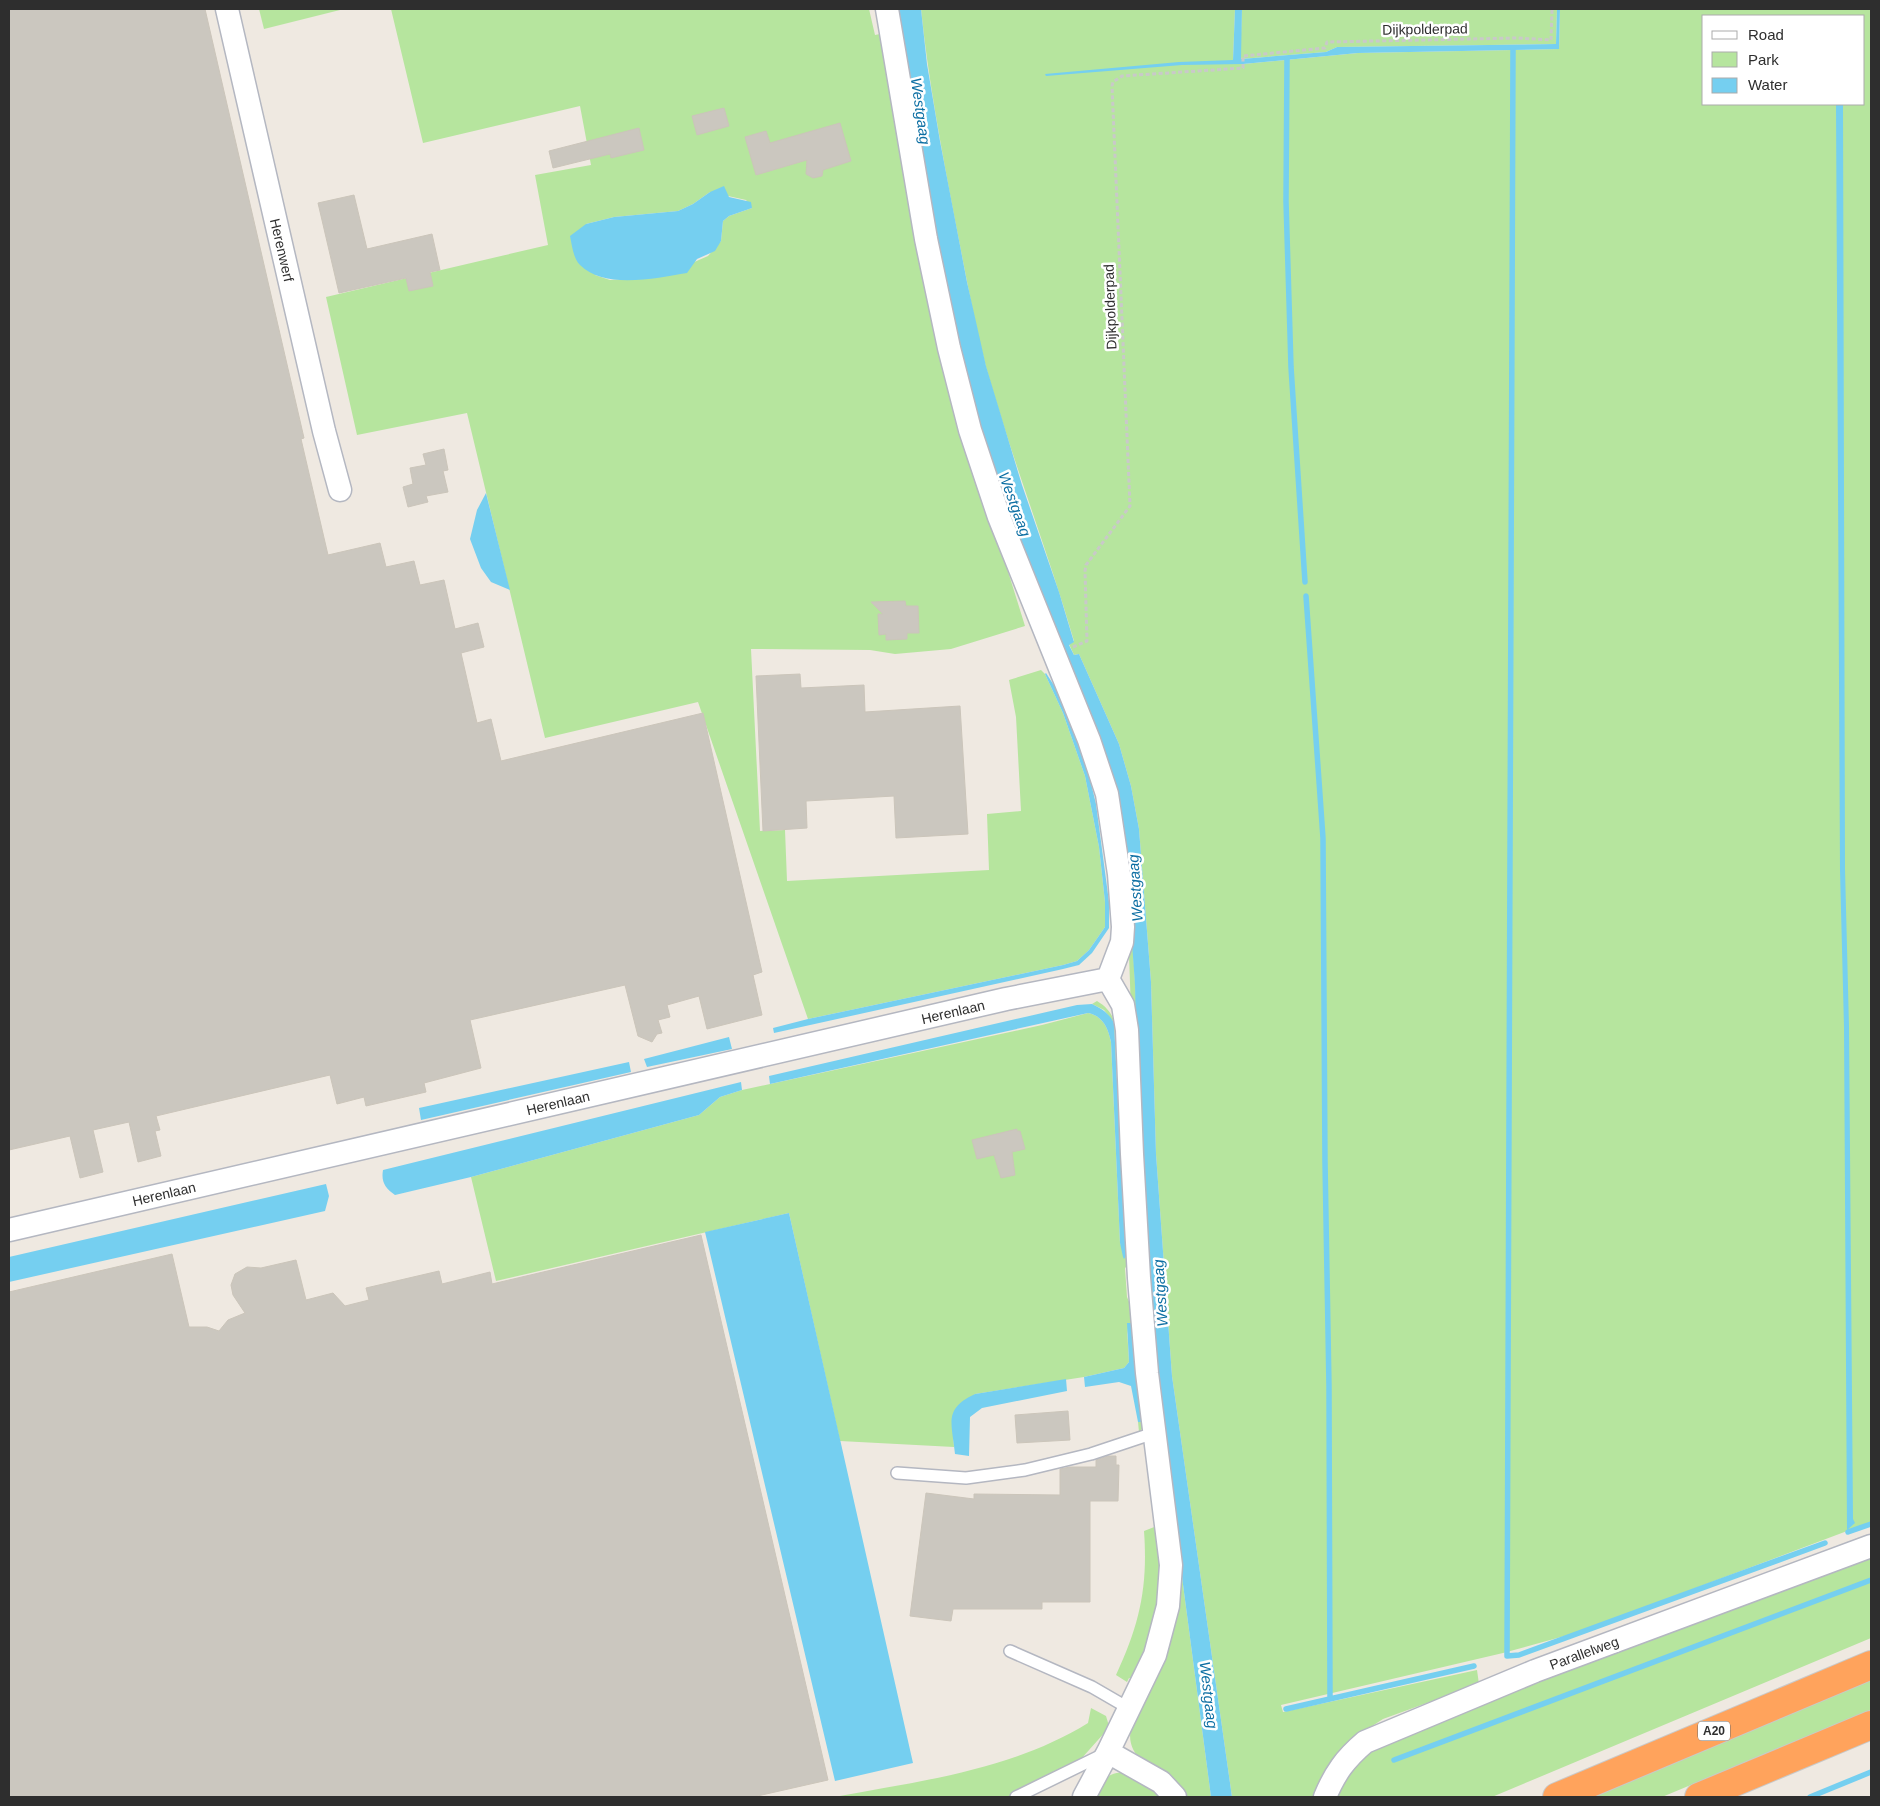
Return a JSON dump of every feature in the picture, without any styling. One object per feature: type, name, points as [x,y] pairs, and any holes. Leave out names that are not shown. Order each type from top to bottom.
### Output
[{"type":"highway","name":"A20","points":[[1557,1797],[1871,1666]]},
{"type":"highway","points":[[1699,1797],[1871,1725]]},
{"type":"street","name":"Herenwerf","points":[[227,9],[324,431],[340,490]]},
{"type":"street","points":[[887,9],[926,239],[970,430],[999,517],[1089,740],[1107,794],[1119,874],[1123,927],[1122,942],[1108,979],[1123,1005],[1127,1030],[1139,1278],[1154,1433],[1171,1565],[1168,1606],[1155,1655],[1130,1709],[1084,1797]]},
{"type":"street","name":"Herenlaan","points":[[9,1230],[996,1001],[1108,979]]},
{"type":"street","name":"Parallelweg","points":[[1325,1797],[1331,1782],[1345,1759],[1365,1742],[1535,1671],[1871,1546]]},
{"type":"street","points":[[1108,1752],[1161,1782],[1176,1797]]},
{"type":"lane","points":[[897,1473],[966,1478],[1025,1470],[1091,1454],[1154,1433]]},
{"type":"lane","points":[[1010,1650],[1092,1687],[1130,1709]]},
{"type":"lane","points":[[1016,1797],[1108,1752]]},
{"type":"path","name":"Dijkpolderpad","points":[[1079,644],[1087,641],[1086,565],[1130,506],[1113,82],[1122,76],[1243,68],[1243,56],[1325,48],[1327,42],[1517,38],[1552,40],[1552,9]]},
{"type":"green space","points":[[259,9],[344,9],[264,29]]},
{"type":"green space","points":[[391,9],[869,9],[875,35],[885,33],[959,414],[1025,626],[951,649],[895,654],[870,650],[751,649],[760,831],[785,830],[787,881],[989,870],[987,814],[1021,811],[1016,717],[1009,680],[1041,670],[1045,674],[1063,713],[1085,776],[1099,847],[1105,902],[1105,927],[1089,950],[1077,961],[808,1019],[698,702],[545,738],[467,413],[357,435],[326,297],[548,245],[535,175],[591,165],[580,106],[423,143]],"holes":[[[710,192],[746,200],[752,208],[729,216],[723,221],[721,241],[708,256],[660,277],[610,280],[595,275],[586,224],[614,217],[678,211],[693,204]]]},
{"type":"green space","points":[[921,9],[1235,9],[1233,60],[1243,64],[1358,53],[1559,49],[1560,9],[1871,9],[1871,1522],[1579,1632],[1503,1653],[1281,1705],[1283,1712],[1477,1670],[1479,1684],[1383,1719],[1363,1732],[1316,1797],[1232,1797],[1172,1376],[1156,1154],[1151,982],[1139,829],[1131,786],[1119,744],[1079,654],[1074,655],[1069,644],[1074,641],[986,367],[949,189],[927,61]]},
{"type":"green space","points":[[1242,9],[1557,9],[1556,44],[1337,47],[1326,52],[1240,59]]},
{"type":"green space","points":[[1128,927],[1132,933],[1162,1425],[1211,1797],[1186,1797],[1169,1781],[1140,1759],[1134,1751],[1130,1740],[1131,1728],[1174,1626],[1132,1039]]},
{"type":"green space","points":[[1097,1001],[1112,1016],[1116,1025],[1118,1037],[1130,1263],[1125,1268],[1127,1297],[1138,1322],[1148,1422],[1139,1432],[1138,1422],[1142,1422],[1127,1328],[1129,1362],[1124,1368],[1084,1377],[975,1394],[952,1420],[954,1447],[840,1441],[789,1213],[496,1281],[471,1177],[699,1115],[720,1097],[742,1090],[1042,1025],[1088,1013],[1098,1017],[1104,1023],[1111,1042],[1120,1243],[1126,1256],[1114,1023],[1104,1010],[1092,1004]]},
{"type":"green space","points":[[1162,1524],[1161,1591],[1145,1651],[1133,1679],[1129,1678],[1127,1682],[1116,1675],[1131,1639],[1140,1604],[1145,1570],[1144,1531]]},
{"type":"green space","points":[[1871,1554],[1871,1638],[1492,1797],[1334,1797],[1354,1762],[1383,1738]]},
{"type":"green space","points":[[1871,1677],[1871,1710],[1662,1797],[1579,1797]]},
{"type":"green space","points":[[1091,1708],[1106,1716],[1109,1726],[1106,1731],[1081,1759],[1022,1787],[1023,1797],[834,1797],[932,1779],[997,1763],[1059,1739],[1088,1723]]},
{"type":"green space","points":[[1124,1772],[1144,1778],[1163,1797],[1096,1797],[1108,1776]]},
{"type":"water","name":"Westgaag","points":[[893,9],[921,9],[927,64],[940,141],[967,282],[986,366],[1022,485],[1074,642],[1069,645],[1074,655],[1079,654],[1119,744],[1131,786],[1139,829],[1151,982],[1156,1154],[1172,1376],[1232,1797],[1211,1797],[1162,1425],[1152,1332],[1137,1072],[1135,985],[1128,886],[1019,538],[992,465],[944,293]]},
{"type":"water","points":[[1235,9],[1242,9],[1241,59],[1326,52],[1337,47],[1556,44],[1557,9],[1560,9],[1559,49],[1358,53],[1243,64],[1182,65],[1046,76],[1045,74],[1179,62],[1233,60]]},
{"type":"water","points":[[1836,105],[1843,105],[1845,869],[1849,1026],[1853,1519],[1855,1523],[1847,1530],[1844,1027],[1840,870]]},
{"type":"water","points":[[724,186],[729,197],[751,202],[752,208],[729,216],[723,221],[721,241],[715,251],[697,259],[687,273],[646,279],[617,280],[603,278],[591,273],[580,265],[576,259],[570,236],[586,224],[614,217],[678,211]]},
{"type":"water","points":[[486,493],[510,590],[491,582],[481,568],[470,539],[477,510]]},
{"type":"water","points":[[1046,673],[1057,690],[1066,712],[1089,775],[1096,804],[1109,902],[1109,928],[1092,953],[1079,965],[774,1033],[773,1028],[808,1019],[1063,965],[1077,961],[1089,950],[1105,927],[1105,902],[1099,847],[1085,776],[1063,713]]},
{"type":"water","points":[[1092,1004],[1105,1012],[1114,1023],[1126,1256],[1124,1259],[1120,1243],[1111,1042],[1104,1023],[1098,1017],[1088,1013],[770,1084],[769,1076],[1077,1005]]},
{"type":"water","points":[[729,1037],[732,1049],[647,1067],[644,1059]]},
{"type":"water","points":[[629,1062],[631,1072],[421,1120],[419,1108]]},
{"type":"water","points":[[741,1082],[742,1090],[720,1097],[699,1115],[471,1177],[395,1195],[386,1187],[383,1181],[383,1170]]},
{"type":"water","points":[[326,1184],[329,1196],[325,1211],[9,1282],[9,1257]]},
{"type":"water","points":[[789,1213],[913,1763],[835,1781],[705,1232]]},
{"type":"water","points":[[1127,1323],[1131,1323],[1143,1422],[1138,1422],[1131,1386],[1119,1382],[1085,1387],[1084,1377],[1124,1368],[1129,1362]]},
{"type":"water","points":[[1066,1379],[1067,1391],[982,1408],[970,1417],[969,1456],[955,1454],[952,1418],[958,1405],[965,1400],[975,1394]]},
{"type":"building","points":[[9,9],[205,9],[304,438],[301,439],[328,555],[380,543],[386,567],[414,561],[420,585],[444,580],[455,629],[478,623],[484,647],[461,653],[477,723],[491,719],[501,761],[703,713],[762,972],[753,975],[762,1015],[707,1029],[699,996],[667,1005],[670,1017],[658,1020],[662,1033],[657,1034],[652,1042],[638,1036],[625,985],[470,1020],[481,1068],[424,1083],[426,1092],[366,1106],[364,1097],[337,1104],[330,1075],[156,1116],[160,1130],[155,1131],[161,1156],[138,1162],[129,1122],[93,1130],[103,1172],[80,1178],[70,1136],[9,1150]]},
{"type":"building","points":[[724,108],[729,126],[697,135],[692,116]]},
{"type":"building","points":[[840,123],[851,161],[823,170],[822,176],[813,178],[806,174],[807,160],[756,175],[745,137],[766,131],[770,143]]},
{"type":"building","points":[[639,128],[644,150],[611,158],[610,154],[553,168],[549,151]]},
{"type":"building","points":[[354,195],[367,249],[432,234],[440,270],[430,272],[433,286],[409,291],[406,278],[339,293],[318,203]]},
{"type":"building","points":[[444,449],[448,470],[443,471],[448,492],[426,496],[428,502],[408,507],[403,487],[413,484],[410,468],[426,465],[423,454]]},
{"type":"building","points":[[905,601],[906,606],[918,606],[919,633],[907,633],[907,639],[886,640],[886,634],[879,635],[878,614],[883,614],[871,602]]},
{"type":"building","points":[[800,674],[801,688],[864,685],[865,712],[960,706],[968,834],[896,838],[894,796],[806,801],[807,828],[763,831],[756,676]]},
{"type":"building","points":[[1017,1129],[1017,1131],[1020,1131],[1025,1149],[1012,1152],[1015,1175],[1001,1178],[994,1155],[977,1159],[972,1140]]},
{"type":"building","points":[[701,1235],[828,1780],[753,1797],[9,1797],[9,1292],[172,1254],[189,1327],[207,1327],[219,1331],[228,1320],[245,1313],[233,1295],[231,1285],[235,1274],[247,1267],[261,1268],[296,1260],[306,1300],[333,1293],[345,1306],[369,1300],[366,1288],[439,1271],[442,1284],[490,1272],[492,1284]]},
{"type":"building","points":[[1068,1411],[1070,1440],[1017,1443],[1015,1415]]},
{"type":"building","points":[[1108,1456],[1116,1456],[1116,1465],[1119,1465],[1118,1501],[1090,1501],[1090,1602],[1042,1602],[1042,1609],[953,1609],[951,1621],[910,1616],[926,1493],[974,1499],[974,1494],[1060,1495],[1060,1469],[1096,1467],[1096,1460]]},
{"type":"waterway","points":[[1513,50],[1507,1656],[1519,1655],[1825,1543]]},
{"type":"waterway","points":[[1287,59],[1286,201],[1291,367],[1305,582]]},
{"type":"waterway","points":[[1306,596],[1323,838],[1325,1162],[1329,1386],[1330,1699]]},
{"type":"waterway","points":[[1848,1532],[1871,1524]]},
{"type":"waterway","points":[[1394,1760],[1871,1580]]},
{"type":"waterway","points":[[1286,1709],[1474,1666]]},
{"type":"waterway","points":[[1810,1797],[1871,1772]]}]
